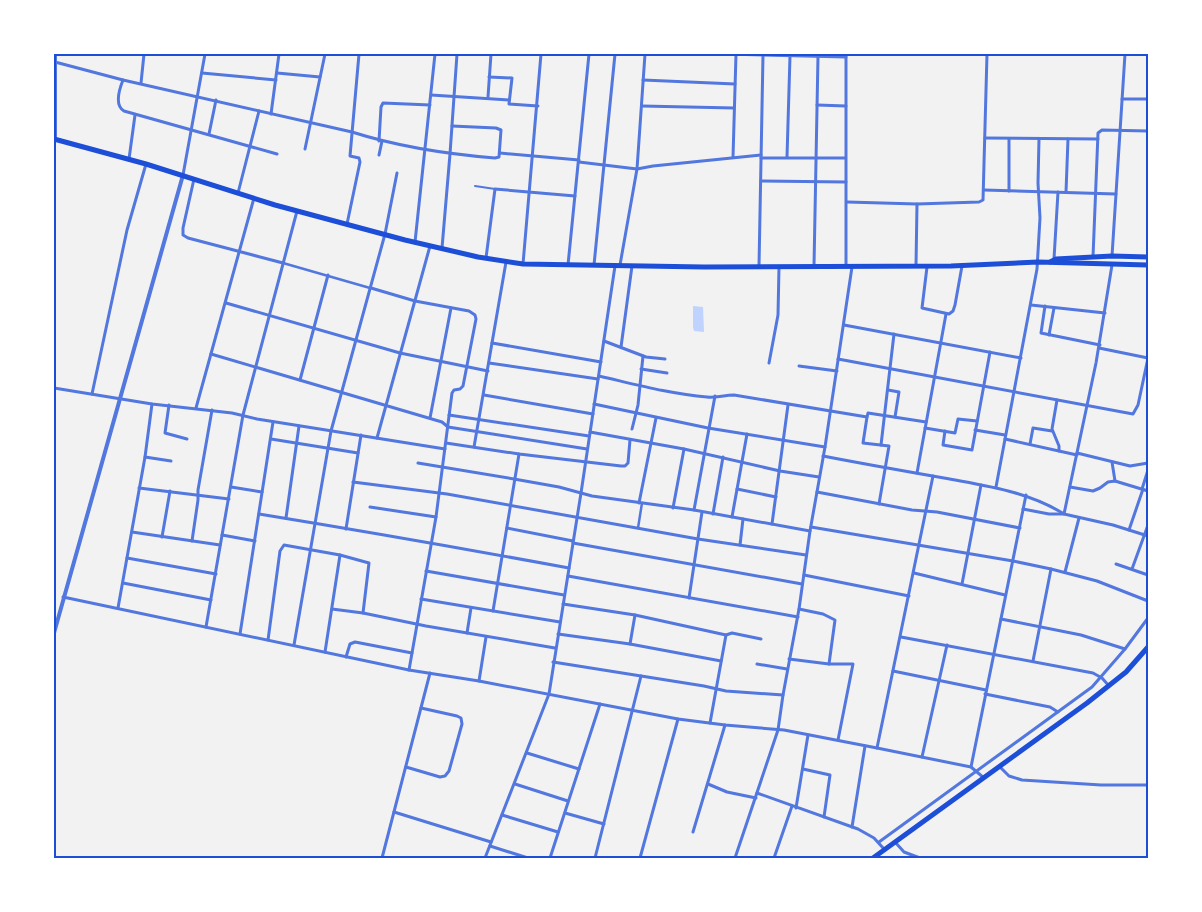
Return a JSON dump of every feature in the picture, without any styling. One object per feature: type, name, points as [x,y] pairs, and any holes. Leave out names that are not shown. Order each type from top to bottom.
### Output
[{"type":"main road","points":[[54,140],[129,159],[298,211],[430,246],[523,264],[594,266],[927,266],[1038,262],[1112,256],[1148,257]]},
{"type":"main road","points":[[1052,261],[1148,265]]},
{"type":"main road","points":[[873,858],[1109,687],[1126,672],[1148,646]]},
{"type":"street","points":[[54,140],[55,54]]},
{"type":"street","points":[[141,83],[144,54]]},
{"type":"street","points":[[54,633],[183,175],[205,54]]},
{"type":"street","points":[[271,114],[279,54]]},
{"type":"street","points":[[304,149],[325,54]]},
{"type":"street","points":[[348,224],[360,160],[357,157],[350,156],[359,54]]},
{"type":"street","points":[[415,242],[435,54]]},
{"type":"street","points":[[442,249],[457,54]]},
{"type":"street","points":[[488,97],[492,54]]},
{"type":"street","points":[[523,264],[534,157],[541,54]]},
{"type":"street","points":[[568,265],[589,54]]},
{"type":"street","points":[[594,266],[615,54]]},
{"type":"street","points":[[485,858],[549,694],[604,341],[637,169],[645,54]]},
{"type":"street","points":[[726,54],[790,56],[864,54]]},
{"type":"street","points":[[733,157],[736,54]]},
{"type":"street","points":[[759,266],[763,54]]},
{"type":"street","points":[[847,202],[917,204],[984,200],[987,54]]},
{"type":"street","points":[[1112,256],[1125,54]]},
{"type":"street","points":[[846,55],[846,266]]},
{"type":"street","points":[[787,157],[790,56]]},
{"type":"street","points":[[814,266],[818,56]]},
{"type":"street","points":[[55,62],[123,80],[352,132],[380,141],[450,154],[498,158],[500,153],[500,130],[496,128],[452,126]]},
{"type":"street","points":[[202,73],[276,80]]},
{"type":"street","points":[[277,73],[320,77]]},
{"type":"street","points":[[489,76],[512,78],[509,104],[538,106]]},
{"type":"street","points":[[123,80],[119,96],[119,107],[124,112],[277,154]]},
{"type":"street","points":[[643,80],[735,84]]},
{"type":"street","points":[[431,94],[509,100]]},
{"type":"street","points":[[1122,99],[1148,99]]},
{"type":"street","points":[[209,134],[216,100]]},
{"type":"street","points":[[379,155],[381,107],[383,103],[430,105]]},
{"type":"street","points":[[817,105],[846,106]]},
{"type":"street","points":[[642,106],[734,108]]},
{"type":"street","points":[[238,193],[259,111]]},
{"type":"street","points":[[129,159],[135,115]]},
{"type":"street","points":[[1093,258],[1098,133],[1102,130],[1148,131]]},
{"type":"street","points":[[985,138],[1098,139]]},
{"type":"street","points":[[1008,191],[1009,139]]},
{"type":"street","points":[[996,488],[1038,262],[1040,218],[1039,139]]},
{"type":"street","points":[[1066,192],[1068,139]]},
{"type":"street","points":[[500,153],[637,169],[733,157],[845,158]]},
{"type":"street","points":[[92,394],[126,230],[146,164]]},
{"type":"street","points":[[294,645],[331,431],[385,234],[397,174]]},
{"type":"street","points":[[194,179],[183,228],[184,235],[188,238],[328,275],[416,301],[471,312],[475,315],[476,319],[462,387],[454,390],[452,393],[436,517],[409,670]]},
{"type":"street","points":[[760,181],[846,182]]},
{"type":"street","points":[[485,258],[495,189],[575,196]]},
{"type":"street","points":[[984,190],[1116,194]]},
{"type":"street","points":[[1052,261],[1058,192]]},
{"type":"street","points":[[196,408],[254,198]]},
{"type":"street","points":[[916,266],[917,204]]},
{"type":"street","points":[[206,627],[242,415],[298,211]]},
{"type":"street","points":[[377,438],[430,246]]},
{"type":"street","points":[[474,447],[506,262]]},
{"type":"street","points":[[927,266],[922,308],[946,314],[953,311],[955,305],[962,265]]},
{"type":"street","points":[[1064,514],[1100,346],[1112,265]]},
{"type":"street","points":[[622,347],[632,266]]},
{"type":"street","points":[[769,363],[778,315],[779,266]]},
{"type":"street","points":[[735,858],[778,730],[787,669],[798,617],[806,555],[825,447],[852,266]]},
{"type":"street","points":[[300,380],[328,275]]},
{"type":"street","points":[[226,304],[400,352],[488,371]]},
{"type":"street","points":[[1031,305],[1105,313]]},
{"type":"street","points":[[838,359],[1133,414],[1138,405],[1148,358],[1042,334],[1045,306]]},
{"type":"street","points":[[430,418],[452,308]]},
{"type":"street","points":[[1049,335],[1054,308]]},
{"type":"street","points":[[917,473],[946,314]]},
{"type":"street","points":[[844,325],[1021,358]]},
{"type":"street","points":[[881,445],[894,334]]},
{"type":"street","points":[[604,341],[643,356],[665,359]]},
{"type":"street","points":[[492,343],[601,362]]},
{"type":"street","points":[[945,431],[943,445],[972,450],[990,352]]},
{"type":"street","points":[[211,354],[430,418],[445,423],[448,427],[587,449]]},
{"type":"street","points":[[632,429],[643,356]]},
{"type":"street","points":[[489,363],[598,378],[688,394],[734,395],[867,417]]},
{"type":"street","points":[[799,366],[837,371]]},
{"type":"street","points":[[641,369],[668,373]]},
{"type":"street","points":[[54,388],[152,404],[212,410],[273,422],[445,449]]},
{"type":"street","points":[[888,390],[899,392],[895,417]]},
{"type":"street","points":[[484,395],[593,414]]},
{"type":"street","points":[[694,510],[715,396]]},
{"type":"street","points":[[1057,400],[1052,431],[1059,446],[1059,451]]},
{"type":"street","points":[[118,608],[145,457],[152,404]]},
{"type":"street","points":[[594,404],[708,428],[825,447]]},
{"type":"street","points":[[169,405],[164,434],[188,439]]},
{"type":"street","points":[[772,524],[788,405]]},
{"type":"street","points":[[192,541],[212,410]]},
{"type":"street","points":[[879,504],[889,446],[863,443],[868,413],[926,422]]},
{"type":"street","points":[[449,415],[650,443],[742,461],[780,471],[820,477]]},
{"type":"street","points":[[638,528],[650,443],[656,417]]},
{"type":"street","points":[[925,428],[955,433],[958,418],[977,421]]},
{"type":"street","points":[[240,634],[273,422]]},
{"type":"street","points":[[286,518],[299,426]]},
{"type":"street","points":[[1030,444],[1033,428],[1052,431]]},
{"type":"street","points":[[975,430],[1134,467],[1148,463]]},
{"type":"street","points":[[732,518],[747,434]]},
{"type":"street","points":[[346,529],[360,435]]},
{"type":"street","points":[[271,439],[358,453]]},
{"type":"street","points":[[446,443],[519,454],[627,465],[630,440]]},
{"type":"street","points":[[673,508],[684,449]]},
{"type":"street","points":[[493,611],[519,454]]},
{"type":"street","points":[[823,456],[1026,495],[1048,504],[1064,514]]},
{"type":"street","points":[[145,457],[171,461]]},
{"type":"street","points":[[713,514],[723,457]]},
{"type":"street","points":[[1112,462],[1115,480]]},
{"type":"street","points":[[418,463],[514,479],[594,497],[694,510],[810,531]]},
{"type":"street","points":[[1129,530],[1148,470]]},
{"type":"street","points":[[877,748],[933,476]]},
{"type":"street","points":[[1070,487],[1093,491],[1115,480],[1148,491]]},
{"type":"street","points":[[354,482],[510,504],[576,518],[806,555]]},
{"type":"street","points":[[962,584],[981,485]]},
{"type":"street","points":[[231,487],[262,492]]},
{"type":"street","points":[[139,488],[229,499]]},
{"type":"street","points":[[737,489],[776,497]]},
{"type":"street","points":[[162,537],[170,491]]},
{"type":"street","points":[[817,492],[1020,528]]},
{"type":"street","points":[[971,767],[1026,495]]},
{"type":"street","points":[[370,507],[436,517]]},
{"type":"street","points":[[1024,510],[1064,514],[1110,524],[1147,535]]},
{"type":"street","points":[[689,598],[702,512]]},
{"type":"street","points":[[259,514],[432,542],[466,551],[569,568]]},
{"type":"street","points":[[1065,572],[1080,518]]},
{"type":"street","points":[[740,545],[743,520]]},
{"type":"street","points":[[1132,569],[1147,535],[1148,525]]},
{"type":"street","points":[[811,526],[1012,560],[1097,581],[1148,601]]},
{"type":"street","points":[[507,528],[802,584]]},
{"type":"street","points":[[132,532],[220,545]]},
{"type":"street","points":[[222,535],[255,541]]},
{"type":"street","points":[[268,640],[280,550],[283,546],[340,555],[368,563],[364,613]]},
{"type":"street","points":[[325,652],[340,555]]},
{"type":"street","points":[[127,558],[216,574]]},
{"type":"street","points":[[1116,564],[1148,575]]},
{"type":"street","points":[[1033,661],[1052,569]]},
{"type":"street","points":[[426,571],[564,595]]},
{"type":"street","points":[[914,573],[1006,594]]},
{"type":"street","points":[[804,575],[909,596]]},
{"type":"street","points":[[568,576],[798,617]]},
{"type":"street","points":[[123,583],[211,600]]},
{"type":"street","points":[[64,597],[430,674],[479,681],[678,719],[784,730],[838,740],[971,767],[984,778]]},
{"type":"street","points":[[421,599],[560,622]]},
{"type":"street","points":[[563,604],[635,615],[726,635],[732,633],[761,639]]},
{"type":"street","points":[[466,633],[471,608]]},
{"type":"street","points":[[332,609],[364,613],[486,637],[555,648]]},
{"type":"street","points":[[799,609],[823,614],[835,620],[829,664]]},
{"type":"street","points":[[630,644],[635,615]]},
{"type":"street","points":[[879,842],[1092,687],[1102,678],[1148,618]]},
{"type":"street","points":[[1001,619],[1081,635],[1125,649]]},
{"type":"street","points":[[558,634],[630,644],[721,661]]},
{"type":"street","points":[[710,723],[726,635]]},
{"type":"street","points":[[901,636],[1093,673],[1102,678],[1109,687]]},
{"type":"street","points":[[479,681],[486,637]]},
{"type":"street","points":[[346,657],[350,644],[355,642],[412,653]]},
{"type":"street","points":[[922,757],[947,645]]},
{"type":"street","points":[[789,658],[829,664],[853,664],[838,740]]},
{"type":"street","points":[[553,662],[717,690],[783,695]]},
{"type":"street","points":[[757,664],[787,669]]},
{"type":"street","points":[[893,671],[1050,707],[1058,712]]},
{"type":"street","points":[[382,858],[430,674]]},
{"type":"street","points":[[595,858],[641,676]]},
{"type":"street","points":[[550,858],[600,704]]},
{"type":"street","points":[[406,767],[445,776],[449,771],[462,724],[461,718],[421,708]]},
{"type":"street","points":[[640,858],[678,719]]},
{"type":"street","points":[[693,832],[725,725]]},
{"type":"street","points":[[796,808],[808,735]]},
{"type":"street","points":[[852,827],[865,746]]},
{"type":"street","points":[[527,753],[579,768]]},
{"type":"street","points":[[1000,767],[1010,776],[1022,780],[1101,785],[1148,785]]},
{"type":"street","points":[[802,769],[830,775],[824,818]]},
{"type":"street","points":[[515,784],[568,801]]},
{"type":"street","points":[[708,784],[727,792],[756,795],[852,827],[870,835],[879,842],[884,850]]},
{"type":"street","points":[[774,858],[792,806]]},
{"type":"street","points":[[394,812],[528,858]]},
{"type":"street","points":[[565,813],[604,824]]},
{"type":"street","points":[[502,815],[558,832]]},
{"type":"street","points":[[895,842],[904,852],[920,858]]},
{"type":"lane","points":[[475,186],[495,189]]},
{"type":"water","points":[[693,306],[703,307],[704,332],[694,331]]}]
